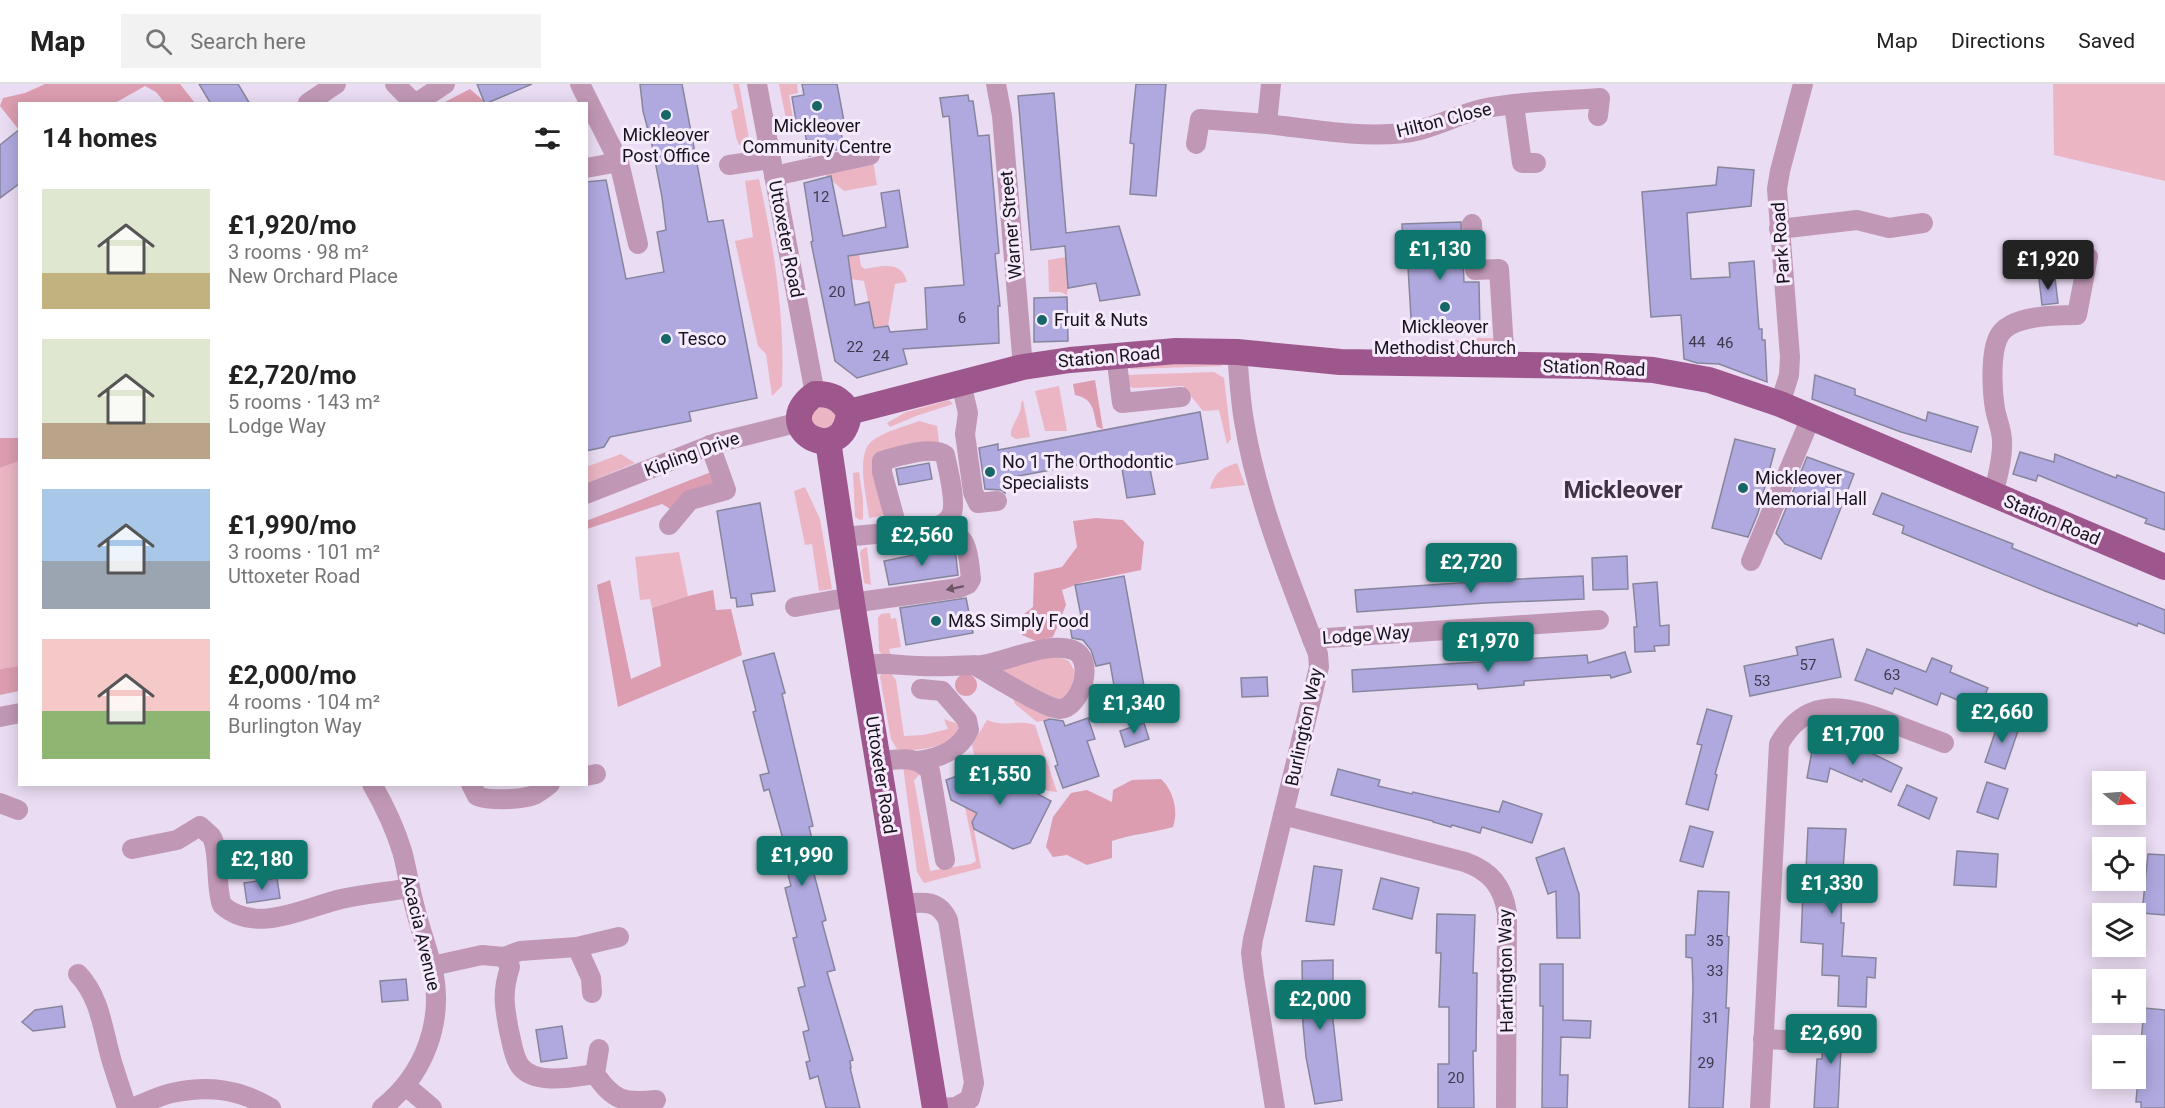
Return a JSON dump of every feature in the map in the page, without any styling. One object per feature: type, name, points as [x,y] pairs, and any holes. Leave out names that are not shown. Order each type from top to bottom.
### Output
[{"type":"main road","name":"Station Road","points":[[849,412],[1023,367],[1116,355],[1206,350],[1340,362],[1653,370],[1717,382],[1780,404],[2165,567]]},
{"type":"main road","points":[[815,394],[829,394],[836,397],[843,402],[849,412],[846,428],[838,437],[820,441],[806,436],[799,415],[802,405],[815,394]]},
{"type":"main road","name":"Uttoxeter Road","points":[[828,441],[878,761],[937,1108]]},
{"type":"street","points":[[309,102],[336,84]]},
{"type":"street","points":[[394,84],[413,102]]},
{"type":"street","points":[[418,102],[445,84]]},
{"type":"street","points":[[580,84],[586,102]]},
{"type":"street","name":"Uttoxeter Road","points":[[757,84],[815,394]]},
{"type":"street","name":"Warner Street","points":[[996,84],[1002,116],[1023,367]]},
{"type":"street","points":[[1267,124],[1271,84]]},
{"type":"street","name":"Park Road","points":[[1780,404],[1789,375],[1790,357],[1777,189],[1803,84]]},
{"type":"street","name":"Hilton Close","points":[[1196,144],[1200,119],[1386,134],[1407,132],[1472,112],[1514,105],[1600,98],[1598,116]]},
{"type":"street","name":"Hilton Close","points":[[1514,105],[1522,163],[1536,163]]},
{"type":"street","points":[[588,109],[593,125],[620,162],[638,244]]},
{"type":"street","points":[[729,165],[773,167],[870,155]]},
{"type":"street","points":[[588,168],[620,162]]},
{"type":"street","points":[[1779,229],[1857,220],[1889,228],[1923,223]]},
{"type":"street","points":[[1472,224],[1475,270],[1498,269],[1505,365]]},
{"type":"street","points":[[1993,496],[2001,463],[2002,442],[1995,411],[1993,384],[1994,355],[1999,335],[2006,328],[2025,319],[2048,315],[2077,315],[2088,257],[2067,257]]},
{"type":"street","name":"Burlington Way","points":[[1237,352],[1243,420],[1252,459],[1280,552],[1318,654],[1318,677],[1252,939],[1251,953],[1275,1108]]},
{"type":"street","points":[[1116,355],[1122,403],[1181,397]]},
{"type":"street","points":[[961,382],[968,413],[965,434],[973,492],[978,503],[997,501]]},
{"type":"street","points":[[1751,561],[1811,417]]},
{"type":"street","name":"Kipling Drive","points":[[588,493],[710,445],[800,422]]},
{"type":"street","points":[[669,525],[690,500],[726,490],[710,445]]},
{"type":"street","points":[[898,531],[882,472],[882,461],[928,451],[945,455],[952,501],[951,515],[944,524],[933,528]]},
{"type":"street","points":[[795,607],[959,588],[968,584],[971,579],[966,544],[950,530],[933,528],[842,537]]},
{"type":"street","name":"Lodge Way","points":[[1312,639],[1599,620]]},
{"type":"street","points":[[864,666],[876,662],[892,666],[974,665],[1061,648],[1073,650],[1079,654],[1083,661],[1084,672],[1075,702],[1069,707],[1060,709],[1039,702],[974,665]]},
{"type":"street","points":[[878,761],[902,759],[918,761],[942,757],[959,745],[969,730],[967,720],[942,691],[921,689]]},
{"type":"street","points":[[1760,1108],[1779,744],[1792,725],[1808,713],[1836,707],[1860,711],[1944,743]]},
{"type":"street","points":[[0,717],[18,713]]},
{"type":"street","points":[[918,761],[930,771],[945,860]]},
{"type":"street","name":"Acacia Avenue","points":[[373,786],[387,812],[402,850],[435,983],[435,1019],[424,1055],[406,1086],[382,1108]]},
{"type":"street","points":[[472,786],[477,796],[485,799],[532,796],[547,786]]},
{"type":"street","name":"Hartington Way","points":[[1283,815],[1465,862],[1485,871],[1496,882],[1502,890],[1507,913],[1506,1108]]},
{"type":"street","points":[[132,849],[177,840],[200,826],[212,837],[217,886],[222,905],[240,916],[250,918],[276,918],[344,899],[410,888]]},
{"type":"street","points":[[902,904],[932,904],[942,909],[948,920],[974,1083],[970,1098],[956,1107],[937,1108]]},
{"type":"street","points":[[432,966],[482,955],[504,957],[519,951],[577,947],[619,938]]},
{"type":"street","points":[[577,947],[591,978],[592,993]]},
{"type":"street","points":[[504,957],[510,967],[503,992],[504,1005],[513,1047],[522,1068],[540,1077],[559,1078],[595,1074]]},
{"type":"street","points":[[78,974],[88,985],[96,1001],[112,1062],[128,1108]]},
{"type":"street","points":[[1763,1039],[1785,1040]]},
{"type":"street","points":[[599,1048],[595,1074],[607,1090],[614,1096],[635,1100],[656,1100]]},
{"type":"street","points":[[406,1086],[432,1108]]},
{"type":"street","points":[[132,1108],[170,1093],[229,1090],[246,1094],[271,1108]]},
{"type":"shaded area","points":[[45,84],[180,84],[194,102],[164,102],[156,92],[145,86],[117,102],[18,102],[18,129],[0,106],[3,98],[25,93]]},
{"type":"shaded area","points":[[733,84],[739,84],[750,144],[739,145],[736,137],[731,111],[738,108]]},
{"type":"shaded area","points":[[779,84],[797,84],[798,93],[789,95],[793,118],[786,119]]},
{"type":"shaded area","points":[[2053,84],[2165,84],[2165,181],[2054,155]]},
{"type":"shaded area","points":[[470,89],[485,102],[445,102]]},
{"type":"shaded area","points":[[873,161],[877,185],[844,191],[822,172]]},
{"type":"shaded area","points":[[759,179],[774,256],[782,334],[782,386],[772,396],[766,354],[758,346],[735,241],[753,237],[745,181]]},
{"type":"shaded area","points":[[859,254],[861,266],[865,269],[896,267],[901,270],[907,282],[895,284],[888,326],[874,328],[864,281],[851,279],[846,257]]},
{"type":"shaded area","points":[[1066,257],[1067,295],[1060,292],[1049,292],[1048,260]]},
{"type":"shaded area","points":[[1464,338],[1496,338],[1490,346],[1471,348]]},
{"type":"shaded area","points":[[1458,340],[1465,348],[1428,348],[1434,341]]},
{"type":"shaded area","points":[[1215,361],[1222,366],[1130,369],[1134,363]]},
{"type":"shaded area","points":[[1214,372],[1224,378],[1231,439],[1227,444],[1219,410],[1203,411],[1183,386],[1133,388],[1125,384],[1125,375]]},
{"type":"shaded area","points":[[1095,380],[1103,429],[1097,427],[1089,402],[1075,395],[1073,384]]},
{"type":"shaded area","points":[[1059,386],[1067,431],[1045,431],[1035,391]]},
{"type":"shaded area","points":[[949,400],[953,404],[890,427],[887,423],[906,412]]},
{"type":"shaded area","points":[[1023,400],[1030,437],[1016,439],[1011,436],[1011,432]]},
{"type":"shaded area","points":[[823,404],[837,415],[828,430],[812,427],[810,410]]},
{"type":"shaded area","points":[[919,421],[937,426],[939,442],[884,454],[885,512],[881,516],[869,518],[863,477],[867,447],[883,434]]},
{"type":"shaded area","points":[[0,438],[18,438],[18,461],[0,468]]},
{"type":"shaded area","points":[[621,454],[635,463],[588,483],[588,466]]},
{"type":"shaded area","points":[[18,461],[18,666],[0,669],[0,468]]},
{"type":"shaded area","points":[[1237,463],[1245,485],[1210,489],[1219,472]]},
{"type":"shaded area","points":[[714,471],[719,486],[672,510],[662,504],[588,529],[588,520]]},
{"type":"shaded area","points":[[859,472],[863,500],[863,519],[860,520],[855,517],[853,473]]},
{"type":"shaded area","points":[[805,487],[820,519],[832,589],[819,591],[812,544],[805,545],[794,491]]},
{"type":"shaded area","points":[[1096,518],[1123,520],[1144,542],[1141,570],[1083,582],[1062,590],[1066,605],[1053,637],[1036,641],[1022,635],[1023,615],[1033,607],[1034,573],[1062,567],[1077,547],[1073,521]]},
{"type":"shaded area","points":[[867,547],[871,585],[864,583],[860,553]]},
{"type":"shaded area","points":[[679,552],[688,596],[652,608],[650,599],[640,600],[635,557]]},
{"type":"shaded area","points":[[610,580],[631,679],[661,666],[652,608],[713,590],[716,610],[731,609],[742,655],[618,707],[597,585]]},
{"type":"shaded area","points":[[890,613],[891,619],[896,618],[901,647],[889,649],[892,659],[879,651],[878,618],[881,614]]},
{"type":"shaded area","points":[[1053,655],[1069,661],[1075,672],[1069,696],[1059,701],[1003,675],[1004,666]]},
{"type":"shaded area","points":[[18,666],[18,691],[0,695],[0,669]]},
{"type":"shaded area","points":[[882,671],[889,671],[896,680],[904,736],[923,735],[948,729],[944,719],[958,724],[958,735],[945,743],[929,748],[897,749],[891,739],[880,677]]},
{"type":"shaded area","points":[[966,674],[974,677],[977,685],[974,693],[966,696],[958,693],[955,685],[958,677]]},
{"type":"shaded area","points":[[1011,692],[1049,713],[1050,719],[1037,722],[1015,704]]},
{"type":"shaded area","points":[[987,720],[1035,725],[1057,792],[1048,791],[1012,775],[1008,766],[984,773],[976,764],[972,745]]},
{"type":"shaded area","points":[[917,763],[920,774],[914,780],[930,871],[971,864],[976,861],[965,807],[967,804],[979,811],[974,829],[981,868],[924,883],[917,872],[903,766]]},
{"type":"shaded area","points":[[1161,779],[1169,789],[1174,801],[1173,827],[1112,841],[1112,858],[1087,865],[1067,855],[1053,857],[1046,847],[1053,817],[1071,793],[1087,790],[1112,802],[1113,790],[1132,780]]},
{"type":"building","points":[[199,84],[238,84],[249,102],[210,102]]},
{"type":"building","points":[[477,84],[532,84],[490,102],[484,102]]},
{"type":"building","name":"Tesco","points":[[640,84],[682,84],[708,222],[723,220],[757,398],[689,412],[691,421],[610,437],[604,447],[588,451],[588,182],[606,180],[626,279],[664,272],[657,232],[666,230],[662,197],[643,111]]},
{"type":"building","points":[[802,84],[837,84],[846,132],[841,132],[844,148],[809,156],[803,120],[796,121],[792,97],[804,95]]},
{"type":"building","points":[[1136,84],[1166,84],[1156,196],[1130,194],[1134,144],[1130,143]]},
{"type":"building","points":[[1054,93],[1066,233],[1119,226],[1140,295],[1100,301],[1096,283],[1068,288],[1065,246],[1031,250],[1018,96]]},
{"type":"building","points":[[968,95],[969,101],[973,101],[978,136],[989,135],[999,253],[995,254],[1000,306],[998,306],[999,343],[903,349],[907,364],[857,378],[835,361],[811,242],[813,241],[804,183],[831,176],[843,236],[886,227],[881,193],[899,190],[908,247],[848,256],[855,305],[869,302],[874,328],[888,326],[890,332],[927,329],[925,288],[964,285],[949,116],[943,117],[940,98]]},
{"type":"building","points":[[18,131],[18,184],[0,198],[0,145]]},
{"type":"building","points":[[1718,167],[1754,170],[1751,206],[1687,213],[1691,279],[1730,277],[1729,263],[1754,261],[1759,329],[1762,329],[1762,340],[1765,340],[1767,382],[1719,364],[1697,363],[1684,359],[1681,315],[1651,317],[1642,192],[1716,185]]},
{"type":"building","name":"Mickleover Methodist Church","points":[[1461,222],[1464,282],[1479,282],[1480,333],[1412,334],[1407,251],[1403,251],[1402,224]]},
{"type":"building","points":[[2055,278],[2058,303],[2042,305],[2039,279]]},
{"type":"building","points":[[1067,297],[1068,341],[1034,342],[1034,298]]},
{"type":"building","points":[[1815,375],[1855,389],[1855,395],[1926,421],[1928,412],[1978,427],[1971,452],[1901,432],[1812,399]]},
{"type":"building","points":[[1200,412],[1208,459],[1150,469],[1155,494],[1127,498],[1120,457],[1003,479],[1005,493],[1001,490],[985,489],[979,448],[998,444],[998,450]]},
{"type":"building","name":"Mickleover Memorial Hall","points":[[1735,439],[1775,449],[1758,513],[1748,537],[1712,528]]},
{"type":"building","points":[[2020,452],[2054,462],[2055,454],[2116,478],[2117,475],[2165,493],[2165,530],[2145,523],[2147,519],[2038,475],[2036,481],[2013,474]]},
{"type":"building","points":[[1807,457],[1854,474],[1821,559],[1785,544],[1776,533]]},
{"type":"building","points":[[929,463],[932,479],[899,485],[896,469]]},
{"type":"building","points":[[1882,493],[2013,544],[2012,548],[2165,610],[2165,634],[2138,623],[2137,626],[2045,591],[1902,533],[1904,526],[1873,514]]},
{"type":"building","points":[[760,503],[775,591],[751,594],[753,605],[737,607],[736,598],[731,598],[717,511]]},
{"type":"building","points":[[952,547],[956,557],[958,575],[889,585],[884,561]]},
{"type":"building","points":[[1627,556],[1628,589],[1593,590],[1592,558]]},
{"type":"building","points":[[1124,576],[1144,686],[1115,691],[1110,663],[1096,666],[1091,650],[1083,640],[1072,638],[1069,619],[1081,616],[1075,585]]},
{"type":"building","points":[[1583,576],[1584,599],[1357,612],[1355,590]]},
{"type":"building","points":[[1657,582],[1660,626],[1669,625],[1669,645],[1654,646],[1655,651],[1635,652],[1634,627],[1637,627],[1633,584]]},
{"type":"building","name":"M&S Simply Food","points":[[966,598],[973,633],[906,645],[900,608]]},
{"type":"building","points":[[1833,639],[1841,677],[1750,696],[1744,666],[1798,655],[1796,647]]},
{"type":"building","points":[[1867,649],[1926,672],[1932,658],[1952,666],[1950,672],[1988,688],[1979,709],[1941,693],[1937,705],[1895,688],[1892,694],[1855,680]]},
{"type":"building","points":[[1625,652],[1631,672],[1611,678],[1610,675],[1524,681],[1524,685],[1478,689],[1477,684],[1353,692],[1352,670],[1587,655],[1588,663]]},
{"type":"building","points":[[774,653],[785,693],[782,694],[813,826],[809,827],[820,872],[814,874],[826,920],[822,922],[835,970],[827,972],[853,1060],[850,1061],[850,1068],[860,1108],[826,1108],[818,1076],[810,1079],[806,1062],[810,1061],[803,1032],[809,1030],[798,988],[805,986],[793,938],[797,937],[785,888],[791,886],[779,840],[783,839],[769,789],[764,791],[760,775],[769,773],[743,661]]},
{"type":"building","points":[[1267,677],[1268,696],[1242,697],[1241,678]]},
{"type":"building","points":[[1707,709],[1732,716],[1715,774],[1717,775],[1708,810],[1686,804],[1702,745],[1697,744]]},
{"type":"building","points":[[1088,718],[1095,739],[1087,741],[1099,776],[1063,788],[1044,721],[1050,719],[1063,721],[1065,726]]},
{"type":"building","points":[[2000,718],[2020,725],[2005,769],[1985,762]]},
{"type":"building","points":[[1144,723],[1149,739],[1125,747],[1120,731]]},
{"type":"building","points":[[1813,745],[1854,753],[1857,746],[1902,768],[1891,792],[1863,779],[1862,782],[1830,768],[1827,782],[1807,778]]},
{"type":"building","points":[[1008,765],[1014,781],[1051,801],[1030,843],[1013,849],[974,829],[972,822],[977,813],[951,800],[946,780],[965,773],[973,777]]},
{"type":"building","points":[[1338,769],[1380,780],[1378,786],[1412,794],[1413,792],[1499,812],[1503,801],[1542,814],[1532,843],[1482,827],[1480,833],[1452,825],[1451,827],[1331,795]]},
{"type":"building","points":[[1987,782],[2008,789],[1998,819],[1977,812]]},
{"type":"building","points":[[1907,785],[1937,798],[1929,819],[1898,805]]},
{"type":"building","points":[[1690,826],[1713,832],[1703,867],[1680,861]]},
{"type":"building","points":[[1808,828],[1846,829],[1842,883],[1841,923],[1844,923],[1842,956],[1876,958],[1875,978],[1867,977],[1866,1007],[1838,1006],[1839,976],[1822,975],[1823,944],[1801,942]]},
{"type":"building","points":[[1564,848],[1579,894],[1580,938],[1557,938],[1556,891],[1548,894],[1536,858]]},
{"type":"building","points":[[1957,851],[1998,854],[1996,887],[1954,885]]},
{"type":"building","points":[[2148,854],[2165,855],[2165,915],[2146,913],[2146,903],[2143,903]]},
{"type":"building","points":[[1314,866],[1342,870],[1334,925],[1306,921]]},
{"type":"building","points":[[277,878],[280,898],[247,903],[244,883]]},
{"type":"building","points":[[1381,878],[1419,888],[1412,919],[1373,909]]},
{"type":"building","points":[[1698,891],[1729,892],[1726,1008],[1729,1008],[1723,1108],[1689,1108],[1693,987],[1692,958],[1686,957],[1686,935],[1695,935]]},
{"type":"building","points":[[1437,914],[1475,915],[1473,973],[1477,973],[1476,1051],[1473,1051],[1474,1108],[1438,1108],[1438,1064],[1449,1064],[1449,1007],[1439,1007],[1441,953],[1436,953]]},
{"type":"building","points":[[1333,960],[1333,1003],[1331,1003],[1342,1100],[1315,1104],[1306,1057],[1303,1024],[1302,961]]},
{"type":"building","points":[[1540,964],[1563,964],[1563,1020],[1591,1021],[1590,1038],[1561,1037],[1560,1075],[1568,1075],[1567,1108],[1542,1108],[1543,1006],[1540,1006]]},
{"type":"building","points":[[406,979],[408,1000],[382,1002],[380,981]]},
{"type":"building","points":[[62,1006],[65,1027],[33,1031],[22,1022],[35,1010]]},
{"type":"building","points":[[2146,1008],[2165,1010],[2165,1108],[2141,1108],[2141,1102],[2136,1102],[2137,1089],[2146,1089],[2146,1035],[2142,1035],[2143,1023],[2146,1023]]},
{"type":"building","points":[[1824,1022],[1850,1023],[1849,1047],[1841,1047],[1838,1108],[1814,1108],[1817,1059],[1822,1059]]},
{"type":"building","points":[[562,1026],[567,1058],[541,1062],[536,1030]]},
{"type":"place","name":"Mickleover Community Centre","points":[[817,106]]},
{"type":"place","name":"Mickleover Post Office","points":[[666,115]]},
{"type":"place","name":"Mickleover Methodist Church","points":[[1445,307]]},
{"type":"place","name":"Fruit & Nuts","points":[[1042,320]]},
{"type":"place","name":"Tesco","points":[[666,339]]},
{"type":"place","name":"No 1 The Orthodontic Specialists","points":[[990,472]]},
{"type":"place","name":"Mickleover Memorial Hall","points":[[1743,488]]},
{"type":"place","name":"M&S Simply Food","points":[[936,621]]},
{"type":"district","name":"Mickleover","points":[[1623,490]]}]
